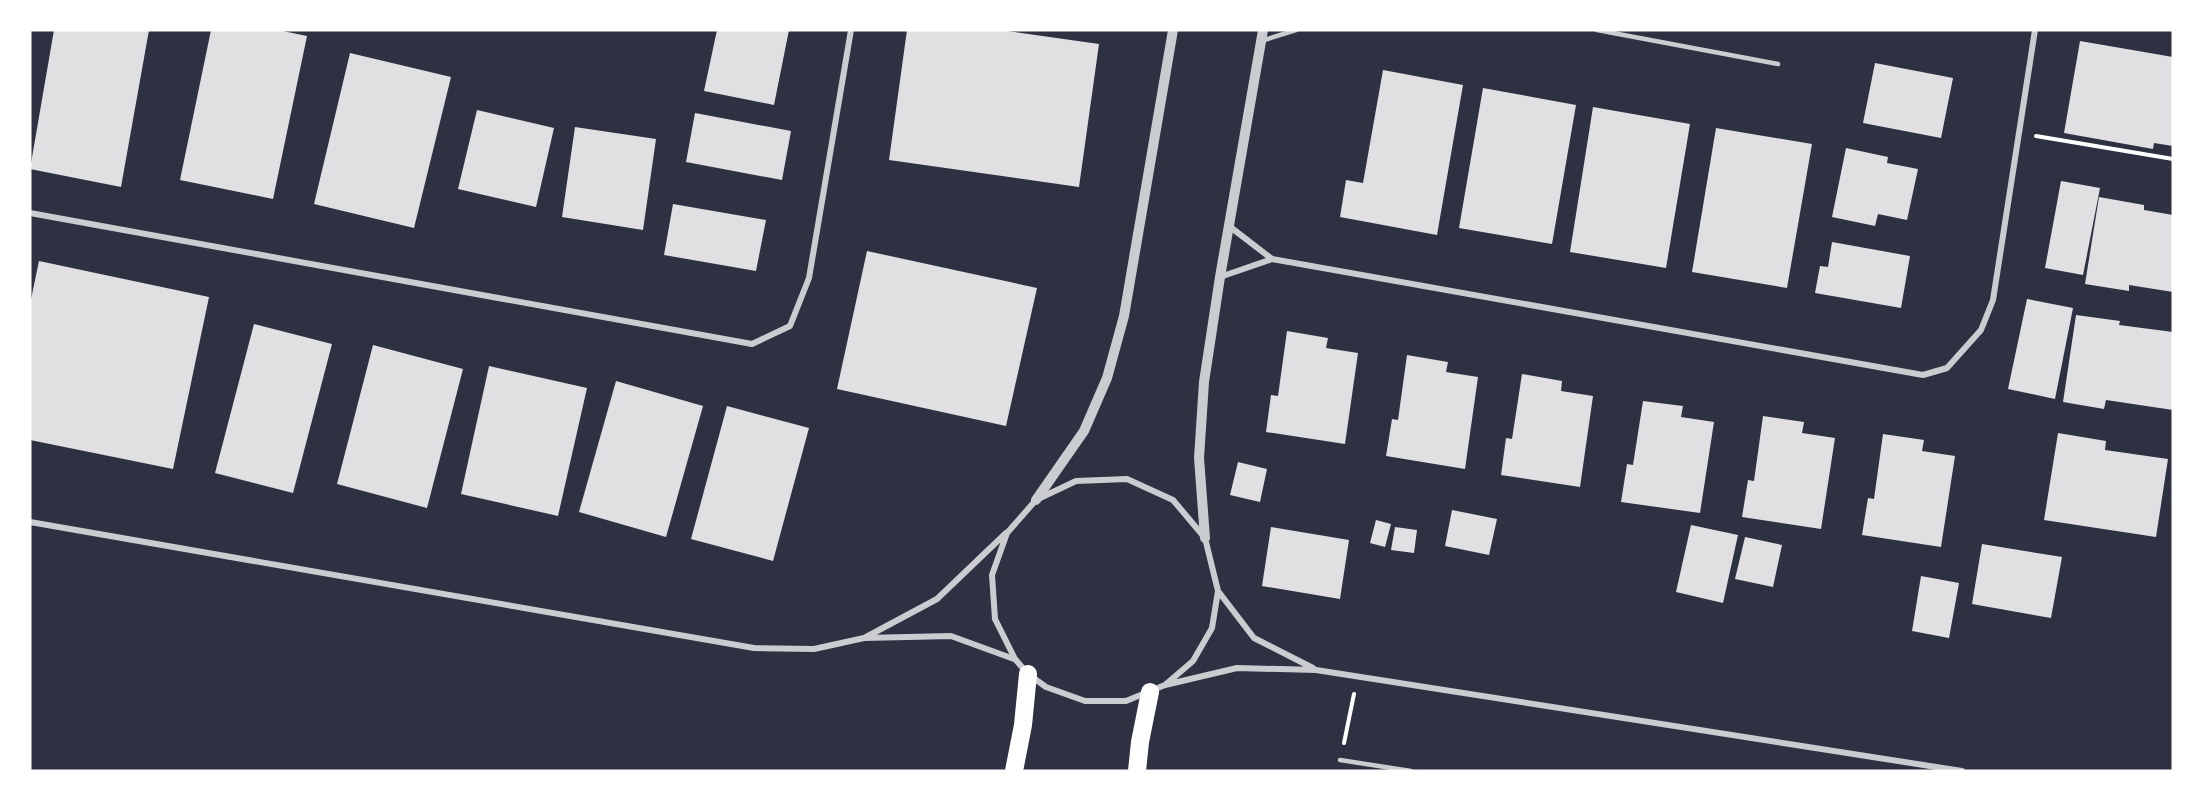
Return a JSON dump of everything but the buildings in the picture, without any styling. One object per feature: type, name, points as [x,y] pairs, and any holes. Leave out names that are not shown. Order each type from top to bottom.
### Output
[{"type":"highway","points":[[1014,771],[1029,674]]},
{"type":"highway","points":[[1137,771],[1140,742],[1157,689]]},
{"type":"street","points":[[30,213],[752,344],[790,326],[809,278],[851,30]]},
{"type":"street","points":[[864,638],[937,599],[1006,533],[1036,500],[1084,431],[1107,378],[1124,316],[1173,30]]},
{"type":"street","points":[[1229,225],[1272,259],[1923,375],[1947,368],[1981,330],[1994,300],[2035,30]]},
{"type":"street","points":[[1157,689],[1193,661],[1212,628],[1218,591],[1205,538],[1199,458],[1204,382],[1262,36]]},
{"type":"street","points":[[1220,277],[1272,259]]},
{"type":"street","points":[[1036,500],[1077,481],[1127,479],[1173,500],[1205,538]]},
{"type":"street","points":[[30,522],[754,648],[814,649],[864,638],[951,636],[1015,659]]},
{"type":"street","points":[[1006,533],[992,575],[995,619],[1015,659],[1029,674],[1046,687],[1085,701],[1126,701],[1157,689],[1237,668],[1316,670],[1962,771]]},
{"type":"street","points":[[1218,591],[1254,638],[1316,670]]},
{"type":"lane","points":[[1262,36],[1296,30]]},
{"type":"lane","points":[[1597,30],[1778,64]]},
{"type":"lane","points":[[1340,760],[1411,771]]},
{"type":"path","points":[[2020,133],[2173,159]]},
{"type":"path","points":[[1340,760],[1358,676]]}]
